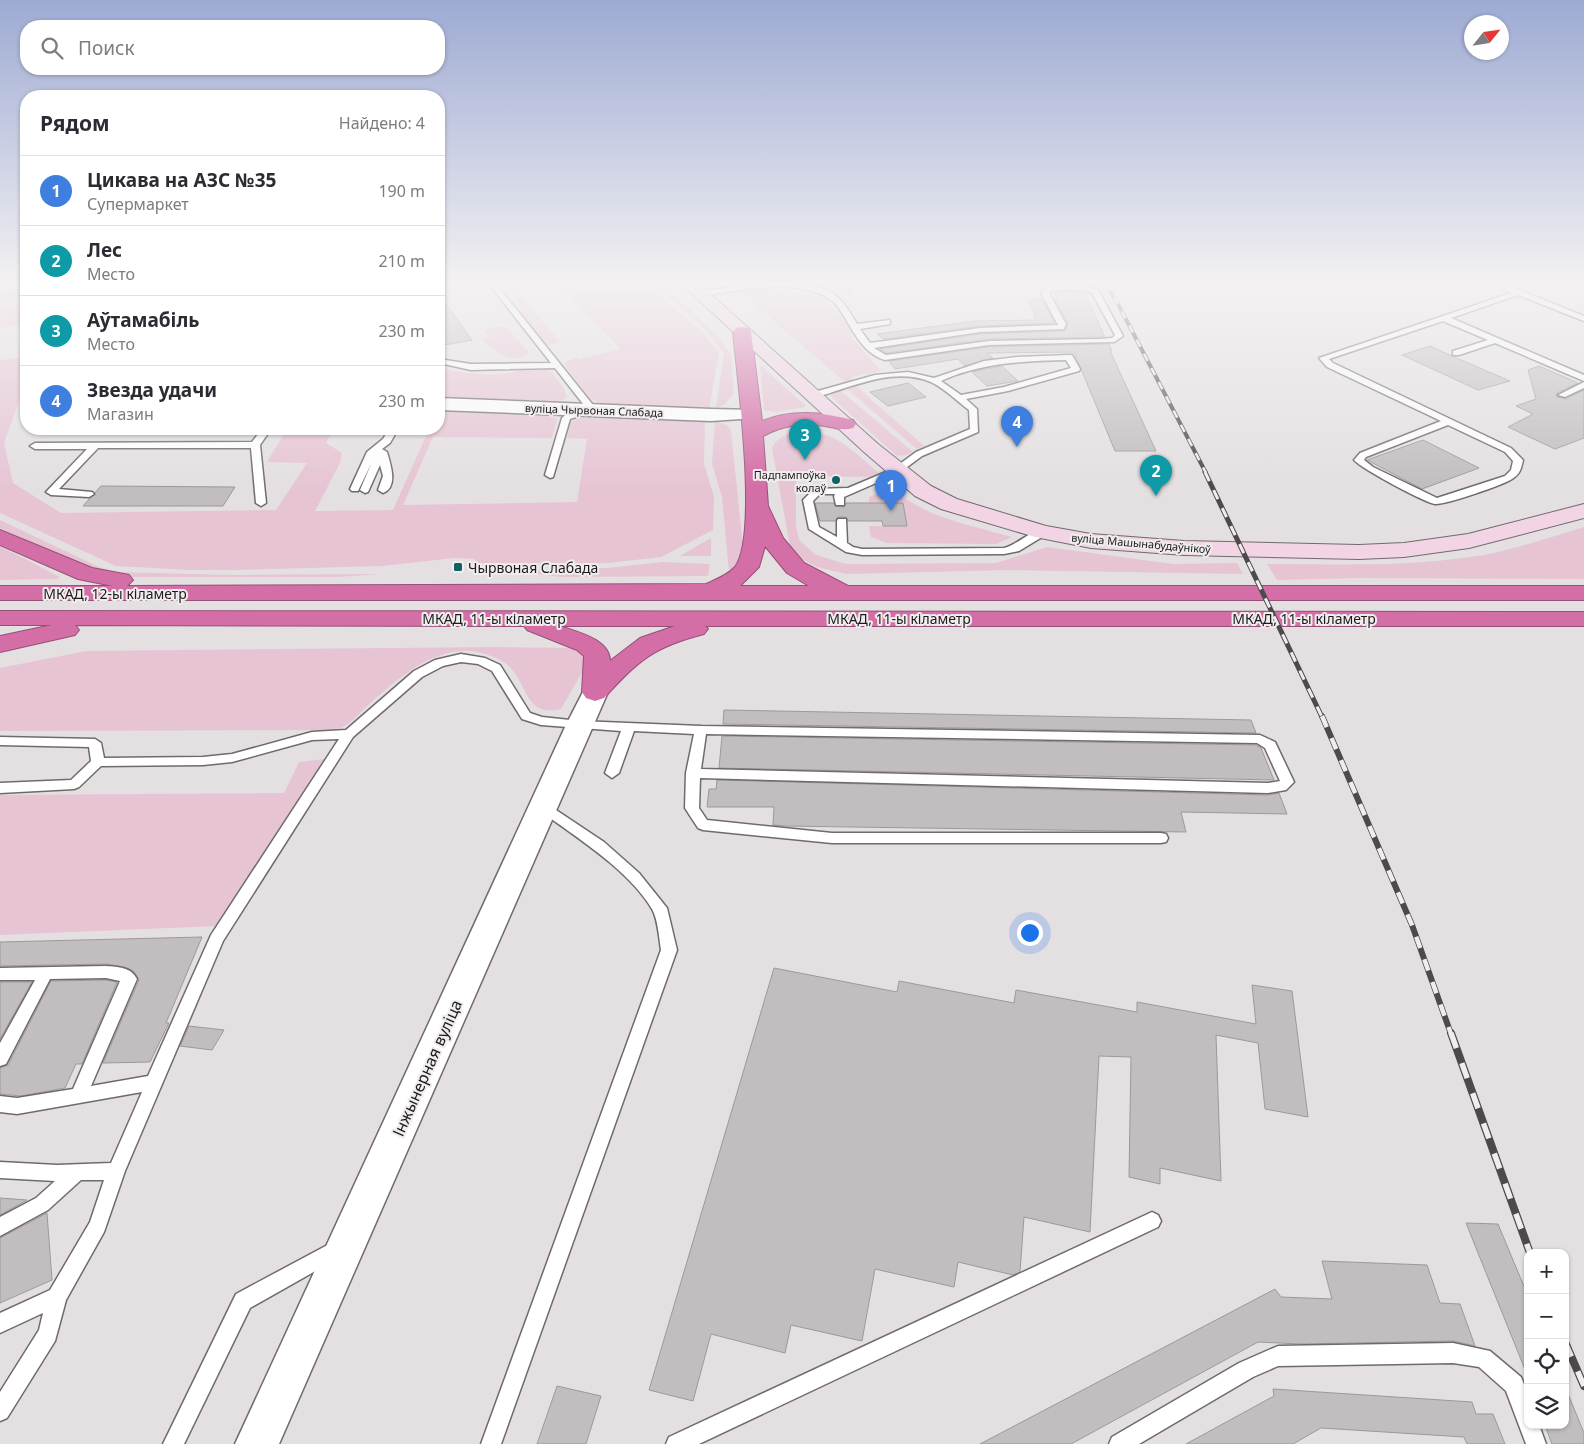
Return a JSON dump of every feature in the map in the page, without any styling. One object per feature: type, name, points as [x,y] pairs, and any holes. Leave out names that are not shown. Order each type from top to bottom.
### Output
[{"type":"highway","points":[[706,592],[719,588],[746,568],[752,555],[758,506],[744,351]]},
{"type":"highway","points":[[751,424],[769,424],[788,418],[806,418],[846,424]]},
{"type":"highway","points":[[758,506],[772,541],[781,555],[795,568],[818,582],[849,593]]},
{"type":"highway","points":[[0,537],[86,574],[219,593]]},
{"type":"highway","name":"МКАД, 12-ы кіламетр","points":[[0,593],[219,593]]},
{"type":"highway","name":"МКАД, 11-ы кіламетр","points":[[219,593],[1584,593]]},
{"type":"highway","name":"МКАД, 12-ы кіламетр","points":[[0,618],[213,618]]},
{"type":"highway","points":[[0,644],[123,618]]},
{"type":"highway","name":"МКАД, 11-ы кіламетр","points":[[213,618],[1584,619]]},
{"type":"highway","points":[[516,618],[562,634],[586,645],[597,654],[596,692]]},
{"type":"highway","points":[[596,692],[632,653],[654,639],[735,618]]},
{"type":"main road","name":"вуліца Машынабудаўнікоў","points":[[764,351],[896,471],[923,491],[949,504],[1043,532],[1091,541],[1174,547],[1359,552],[1404,550],[1469,540],[1584,510]]},
{"type":"street","name":"вуліца Чырвоная Слабада","points":[[445,404],[593,410],[751,424]]},
{"type":"street","name":"Інжынерная вуліца","points":[[257,1444],[544,807],[579,725],[596,692]]},
{"type":"lane","points":[[544,351],[593,410],[570,415],[566,418],[550,476]]},
{"type":"lane","points":[[874,351],[879,356],[895,358],[936,351]]},
{"type":"lane","points":[[1343,351],[1323,358],[1330,365],[1449,421],[1508,450],[1518,460],[1516,471],[1508,478],[1444,500],[1436,500],[1370,469],[1359,460],[1363,455],[1449,421]]},
{"type":"lane","points":[[1456,353],[1461,351]]},
{"type":"lane","points":[[1522,351],[1584,378]]},
{"type":"lane","points":[[934,380],[958,368],[1011,359],[1069,357],[1076,369],[1005,389],[959,398]]},
{"type":"lane","points":[[445,362],[471,368],[555,365]]},
{"type":"lane","points":[[814,395],[841,386],[903,373],[934,380],[973,409],[975,430],[919,454],[896,471],[847,491],[839,496],[840,503]]},
{"type":"lane","points":[[1562,395],[1584,385]]},
{"type":"lane","points":[[262,435],[255,445],[262,503]]},
{"type":"lane","points":[[369,490],[382,452],[390,435]]},
{"type":"lane","points":[[369,490],[372,452],[387,441]]},
{"type":"lane","points":[[35,446],[255,445]]},
{"type":"lane","points":[[89,494],[51,492],[95,446]]},
{"type":"lane","points":[[369,490],[385,464],[382,452]]},
{"type":"lane","points":[[847,491],[817,491],[808,500],[814,529],[850,550],[862,552],[1004,551],[1014,549],[1043,532]]},
{"type":"lane","points":[[842,521],[842,544]]},
{"type":"lane","points":[[0,1411],[48,1334],[57,1297],[98,1226],[116,1171],[216,938],[349,734],[418,674],[439,663],[461,658],[481,661],[496,668],[526,716],[541,721],[579,725],[701,730],[1260,739],[1270,745],[1287,782],[1281,787],[1268,788],[693,774]]},
{"type":"lane","points":[[612,773],[629,727]]},
{"type":"lane","points":[[701,730],[695,755],[692,808],[703,825],[832,838],[1161,838]]},
{"type":"lane","points":[[0,788],[74,784],[98,762],[203,761],[232,758],[312,736],[349,734]]},
{"type":"lane","points":[[0,741],[95,743],[98,762]]},
{"type":"lane","points":[[491,1444],[669,950],[660,908],[634,877],[599,846],[544,807]]},
{"type":"lane","points":[[0,1059],[46,973]]},
{"type":"lane","points":[[0,974],[120,973],[129,979],[78,1096]]},
{"type":"lane","points":[[0,1104],[17,1106],[153,1083]]},
{"type":"lane","points":[[0,1170],[116,1171]]},
{"type":"lane","points":[[0,1227],[42,1204],[78,1172]]},
{"type":"lane","points":[[676,1444],[1152,1221]]},
{"type":"lane","points":[[173,1444],[242,1300],[348,1243]]},
{"type":"lane","points":[[0,1323],[57,1297]]},
{"type":"lane","points":[[1119,1444],[1246,1370],[1278,1356],[1453,1354],[1483,1358],[1514,1384],[1524,1413]]},
{"type":"lane","points":[[1530,1429],[1536,1444]]},
{"type":"shaded area","points":[[528,351],[527,355],[520,358],[508,357],[497,352]]},
{"type":"shaded area","points":[[611,351],[718,351],[719,353],[709,409],[602,405],[590,398],[565,366],[565,362],[577,357],[579,359]]},
{"type":"shaded area","points":[[723,351],[728,351],[731,355],[734,393],[725,404],[716,408]]},
{"type":"shaded area","points":[[809,351],[864,351],[881,371],[852,377],[853,384],[845,382]]},
{"type":"shaded area","points":[[20,358],[20,399],[4,443],[13,483],[61,513],[276,510],[307,463],[267,462],[283,435],[331,435],[326,443],[342,453],[340,463],[315,511],[393,510],[426,435],[445,435],[445,411],[549,416],[557,419],[552,438],[433,437],[403,505],[577,502],[587,439],[567,438],[570,422],[579,418],[705,420],[704,464],[714,497],[713,530],[661,557],[608,563],[475,563],[475,559],[454,558],[382,566],[237,570],[190,570],[116,566],[0,513],[0,360]]},
{"type":"shaded area","points":[[760,365],[805,407],[776,412],[764,410]]},
{"type":"shaded area","points":[[533,367],[543,368],[547,369],[558,380],[567,397],[558,403],[480,404],[459,398],[445,398],[445,368],[488,375],[505,374]]},
{"type":"shaded area","points":[[855,385],[924,446],[917,449],[846,388]]},
{"type":"shaded area","points":[[840,390],[913,452],[897,456],[831,397],[833,392]]},
{"type":"shaded area","points":[[715,421],[727,425],[731,431],[743,547],[741,560],[729,572],[722,497],[712,464]]},
{"type":"shaded area","points":[[802,431],[825,434],[835,439],[844,444],[879,473],[870,477],[796,476],[796,525],[799,540],[816,555],[846,564],[996,563],[1047,547],[1173,564],[1237,563],[1243,574],[1008,570],[846,574],[817,567],[797,557],[790,546],[772,448],[778,440],[788,434]]},
{"type":"shaded area","points":[[884,491],[898,495],[937,515],[1012,537],[996,544],[887,543],[871,537],[869,526],[906,526],[903,503],[869,503],[869,497]]},
{"type":"shaded area","points":[[0,520],[99,567],[115,572],[232,575],[381,574],[336,577],[125,577],[93,570],[0,528]]},
{"type":"shaded area","points":[[1584,527],[1584,579],[1359,578],[1277,580],[1267,564],[1369,564],[1445,560],[1499,552]]},
{"type":"shaded area","points":[[711,538],[711,556],[680,556]]},
{"type":"shaded area","points":[[0,546],[60,577],[57,579],[0,580]]},
{"type":"shaded area","points":[[663,562],[710,564],[708,576],[562,577],[515,571],[607,568]]},
{"type":"shaded area","points":[[496,647],[580,648],[588,662],[561,709],[540,709],[528,698],[515,673],[499,659],[473,651],[461,651],[434,657],[422,663],[388,688],[351,722],[337,729],[0,731],[0,668],[86,651]]},
{"type":"shaded area","points":[[324,759],[217,926],[0,935],[0,795],[284,793],[299,762]]},
{"type":"building","points":[[958,351],[1110,351],[1156,451],[1115,451],[1074,352],[987,353],[993,358],[965,366],[958,359],[895,369],[889,361]]},
{"type":"building","points":[[1413,351],[1442,351],[1510,381],[1478,390],[1402,355]]},
{"type":"building","points":[[1002,366],[1018,381],[987,386],[972,372]]},
{"type":"building","points":[[1539,366],[1578,383],[1557,393],[1557,397],[1566,399],[1584,390],[1584,438],[1555,449],[1508,427],[1533,414],[1516,406],[1536,399],[1528,370]]},
{"type":"building","points":[[908,383],[926,397],[888,406],[870,392]]},
{"type":"building","points":[[1423,440],[1479,468],[1422,489],[1367,460]]},
{"type":"building","points":[[101,486],[235,487],[223,506],[83,506]]},
{"type":"building","points":[[815,503],[834,503],[835,506],[844,507],[846,503],[903,503],[907,526],[883,526],[882,521],[848,521],[846,517],[838,517],[835,521],[820,521]]},
{"type":"building","points":[[724,710],[1251,720],[1256,733],[723,724]]},
{"type":"building","points":[[722,736],[1256,745],[1261,748],[1274,780],[719,768]]},
{"type":"building","points":[[717,780],[1268,795],[1279,793],[1287,814],[1181,812],[1186,832],[785,826],[773,825],[774,807],[707,807],[709,789],[716,789]]},
{"type":"building","points":[[202,937],[166,1023],[169,1023],[150,1062],[103,1063],[139,980],[132,970],[106,964],[0,966],[0,942]]},
{"type":"building","points":[[774,968],[897,992],[899,981],[1014,1003],[1016,990],[1137,1012],[1137,1002],[1256,1024],[1252,985],[1292,991],[1308,1117],[1265,1109],[1258,1043],[1216,1035],[1221,1181],[1160,1168],[1160,1184],[1129,1177],[1131,1057],[1099,1056],[1090,1232],[1024,1217],[1020,1272],[1013,1275],[958,1262],[954,1287],[875,1269],[862,1341],[791,1325],[785,1353],[711,1334],[693,1401],[649,1390]]},
{"type":"building","points":[[106,980],[117,982],[82,1064],[76,1064],[65,1088],[21,1096],[0,1094],[0,1068],[8,1065],[51,981]]},
{"type":"building","points":[[0,982],[32,982],[0,1039]]},
{"type":"building","points":[[189,1026],[224,1030],[212,1050],[180,1046]]},
{"type":"building","points":[[0,1198],[27,1200],[0,1215]]},
{"type":"building","points":[[47,1213],[52,1280],[0,1303],[0,1238]]},
{"type":"building","points":[[1466,1223],[1498,1224],[1524,1286],[1524,1367]]},
{"type":"building","points":[[1322,1261],[1427,1265],[1440,1303],[1460,1304],[1475,1346],[1453,1341],[1300,1344],[1258,1342],[1071,1444],[980,1444],[1275,1289],[1281,1297],[1332,1299]]},
{"type":"building","points":[[557,1386],[601,1396],[586,1444],[537,1444]]},
{"type":"building","points":[[1273,1389],[1472,1402],[1476,1414],[1493,1414],[1505,1444],[1467,1444],[1464,1437],[1321,1428],[1293,1444],[1186,1444],[1274,1396]]},
{"type":"building","points":[[1569,1396],[1584,1433],[1584,1444],[1552,1444],[1546,1429],[1569,1429]]},
{"type":"railway","points":[[1143,351],[1206,473]]},
{"type":"railway","points":[[1205,472],[1322,717]]},
{"type":"railway","points":[[1322,716],[1412,925],[1451,1034]]},
{"type":"railway","points":[[1451,1033],[1529,1249]]},
{"type":"railway","points":[[1569,1351],[1584,1386]]},
{"type":"place","name":"Звезда удачи","points":[[1017,447]]},
{"type":"place","name":"Аўтамабіль","points":[[805,460]]},
{"type":"place","name":"Падпампоўка колаў","points":[[836,480]]},
{"type":"place","name":"Лес","points":[[1156,496]]},
{"type":"place","name":"Цикава на АЗС №35","points":[[891,511]]},
{"type":"place","name":"Чырвоная Слабада","points":[[458,567]]}]
